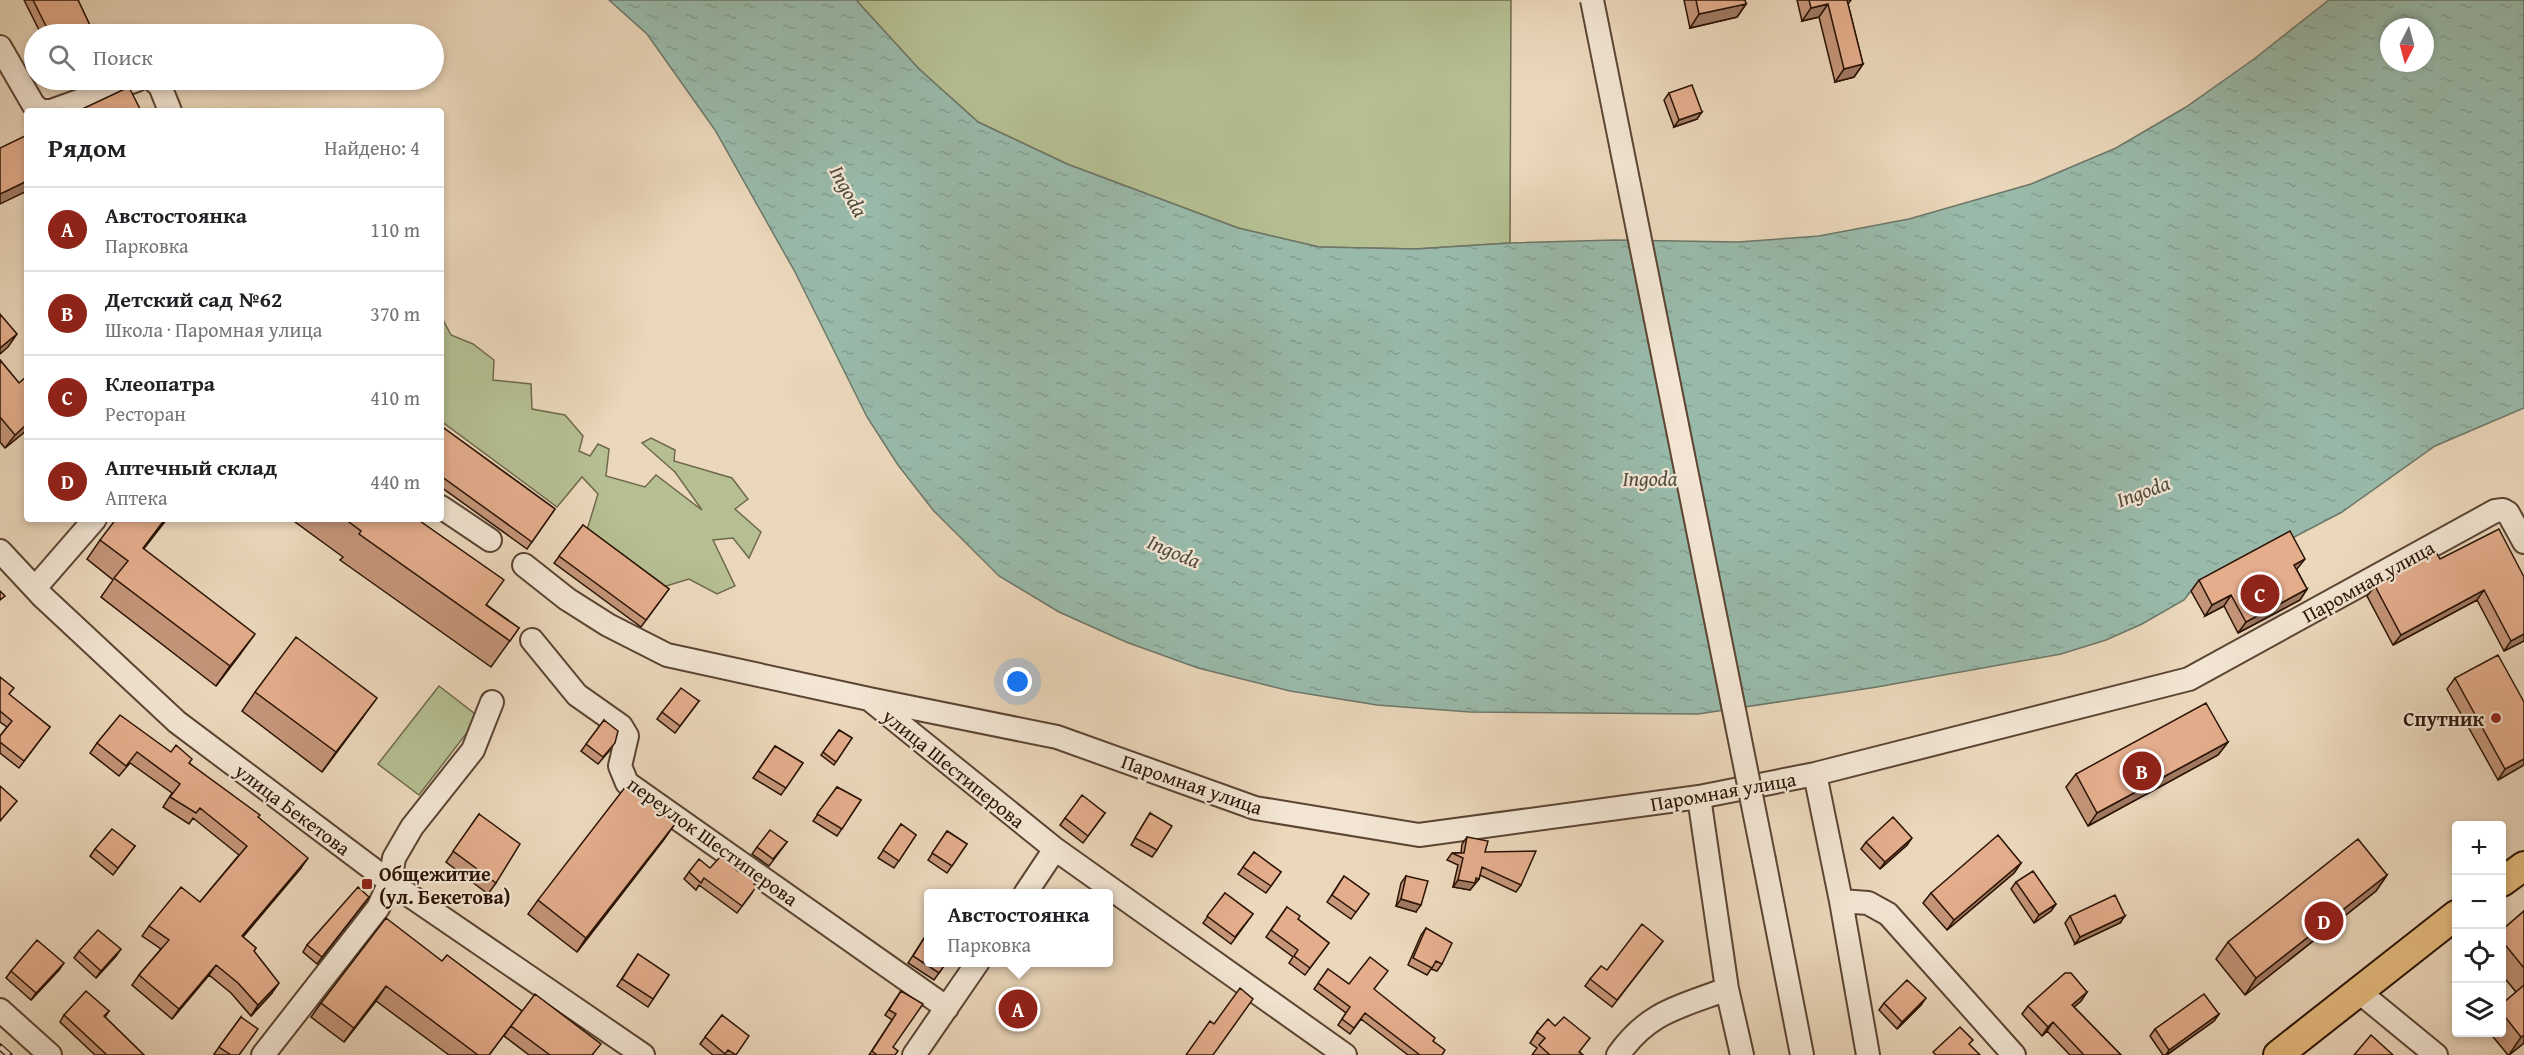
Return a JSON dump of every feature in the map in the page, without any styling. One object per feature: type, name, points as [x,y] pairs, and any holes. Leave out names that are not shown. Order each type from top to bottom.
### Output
[{"type":"main road","points":[[2506,879],[2524,866]]},
{"type":"main road","points":[[2278,1055],[2452,919]]},
{"type":"street","points":[[1592,0],[1802,1055]]},
{"type":"street","points":[[0,47],[24,88]]},
{"type":"street","points":[[25,90],[37,108]]},
{"type":"street","points":[[59,108],[109,90]]},
{"type":"street","points":[[162,90],[169,108]]},
{"type":"street","points":[[444,509],[490,540]]},
{"type":"street","name":"Паромная улица","points":[[869,699],[1057,737],[1255,808],[1419,835],[1699,797],[1815,774],[2189,679],[2495,511],[2503,510],[2508,513],[2524,542]]},
{"type":"street","points":[[35,588],[92,522]]},
{"type":"street","name":"улица Бекетова","points":[[0,551],[35,588],[177,722],[390,882],[643,1055]]},
{"type":"street","name":"улица Шестиперова","points":[[524,565],[567,598],[608,625],[667,655],[869,699],[1055,849],[1111,889]]},
{"type":"street","name":"переулок Шестиперова","points":[[532,640],[577,695],[621,726],[627,736],[620,766],[627,783],[947,1008]]},
{"type":"street","points":[[263,1055],[378,908],[390,882],[394,858],[412,826],[473,750],[492,702]]},
{"type":"street","points":[[1815,774],[1841,901],[1868,1055]]},
{"type":"street","points":[[1699,797],[1728,989],[1742,1055]]},
{"type":"street","points":[[1028,889],[1055,849]]},
{"type":"street","name":"улица Шестиперова","points":[[1113,890],[1345,1055]]},
{"type":"street","points":[[1841,901],[1868,903],[1888,914],[2014,1055]]},
{"type":"street","points":[[914,1055],[975,967]]},
{"type":"street","points":[[1618,1055],[1632,1036],[1657,1016],[1728,989]]},
{"type":"street","points":[[2358,991],[2436,1055]]},
{"type":"street","points":[[0,1010],[50,1055]]},
{"type":"shaded area","points":[[856,0],[1511,0],[1510,243],[1416,249],[1319,247],[1238,228],[1067,164],[978,122],[919,69]]},
{"type":"shaded area","points":[[444,322],[451,335],[473,344],[494,360],[493,380],[531,384],[532,409],[565,415],[583,436],[579,451],[590,456],[598,444],[609,449],[606,476],[645,487],[656,475],[702,510],[675,472],[642,443],[651,438],[675,450],[674,461],[732,478],[748,499],[735,509],[761,532],[749,558],[733,538],[713,540],[735,586],[717,594],[689,579],[663,587],[587,530],[598,494],[582,477],[557,507],[444,423]]},
{"type":"shaded area","points":[[439,686],[479,717],[419,795],[378,764]]},
{"type":"water","name":"Ingoda","points":[[609,0],[856,0],[919,69],[978,122],[1067,164],[1238,228],[1319,247],[1416,249],[1615,240],[1738,242],[1819,236],[1909,219],[2031,184],[2116,148],[2186,107],[2254,59],[2329,0],[2524,0],[2524,408],[2435,446],[2342,512],[2191,591],[2184,600],[2142,624],[2106,640],[2061,654],[1877,687],[1698,714],[1470,712],[1377,705],[1290,691],[1198,668],[1126,642],[1059,612],[999,576],[933,510],[898,465],[867,417],[795,272],[715,130],[647,34]]},
{"type":"building","points":[[33,0],[78,0],[89,24],[45,24]]},
{"type":"building","points":[[1696,0],[1745,0],[1746,4],[1699,14]]},
{"type":"building","points":[[1809,0],[1847,0],[1863,64],[1844,69],[1828,4],[1811,8]]},
{"type":"building","points":[[1692,85],[1702,112],[1679,120],[1669,93]]},
{"type":"building","points":[[123,90],[130,90],[140,108],[84,108]]},
{"type":"building","points":[[24,136],[24,182],[0,194],[0,148]]},
{"type":"building","points":[[0,314],[17,334],[0,348]]},
{"type":"building","points":[[0,360],[19,383],[24,379],[24,427],[15,435],[0,417]]},
{"type":"building","points":[[444,428],[555,509],[532,542],[444,478]]},
{"type":"building","points":[[114,522],[163,522],[143,548],[255,634],[230,666],[114,578],[128,561],[100,540]]},
{"type":"building","points":[[349,522],[421,522],[504,580],[486,605],[519,628],[510,641],[359,534],[361,531]]},
{"type":"building","points":[[583,525],[669,589],[646,620],[559,556]]},
{"type":"building","points":[[2499,529],[2524,577],[2524,634],[2511,641],[2484,590],[2401,635],[2375,586],[2436,552],[2440,559]]},
{"type":"building","points":[[2290,531],[2305,559],[2294,565],[2307,589],[2246,622],[2231,595],[2212,605],[2199,580]]},
{"type":"building","points":[[296,637],[377,698],[336,752],[255,692]]},
{"type":"building","points":[[2498,655],[2524,702],[2524,759],[2505,769],[2455,678]]},
{"type":"building","points":[[0,677],[14,688],[9,694],[50,727],[24,761],[0,742],[0,736],[12,721],[0,711]]},
{"type":"building","points":[[681,688],[699,701],[680,726],[662,712]]},
{"type":"building","points":[[2206,703],[2228,742],[2097,813],[2076,774]]},
{"type":"building","points":[[120,715],[171,752],[176,745],[192,759],[189,763],[260,815],[258,817],[308,858],[242,936],[256,948],[254,951],[279,983],[258,1005],[238,983],[216,965],[179,1009],[139,975],[169,940],[149,926],[181,887],[200,902],[247,846],[200,808],[196,813],[170,797],[180,784],[137,752],[126,766],[97,743]]},
{"type":"building","points":[[604,720],[618,731],[615,743],[603,757],[586,744]]},
{"type":"building","points":[[839,730],[852,738],[836,762],[823,752]]},
{"type":"building","points":[[775,746],[803,763],[786,788],[758,771]]},
{"type":"building","points":[[0,786],[17,801],[0,821]]},
{"type":"building","points":[[626,786],[675,824],[586,938],[538,900]]},
{"type":"building","points":[[837,787],[861,800],[842,829],[817,814]]},
{"type":"building","points":[[1082,795],[1105,813],[1088,836],[1065,818]]},
{"type":"building","points":[[1150,813],[1172,826],[1157,850],[1135,838]]},
{"type":"building","points":[[479,814],[520,844],[496,883],[453,851]]},
{"type":"building","points":[[1893,817],[1912,838],[1885,862],[1866,842]]},
{"type":"building","points":[[901,824],[916,835],[899,861],[883,850]]},
{"type":"building","points":[[112,829],[135,846],[118,868],[95,849]]},
{"type":"building","points":[[770,830],[787,842],[773,859],[757,847]]},
{"type":"building","points":[[947,831],[967,844],[952,866],[932,853]]},
{"type":"building","points":[[1998,835],[2021,863],[1954,920],[1931,893]]},
{"type":"building","points":[[1467,837],[1488,841],[1485,852],[1536,851],[1521,885],[1482,867],[1479,879],[1476,878],[1475,883],[1458,880],[1463,858],[1452,853],[1464,853]]},
{"type":"building","points":[[2358,839],[2387,875],[2256,978],[2228,942]]},
{"type":"building","points":[[1254,852],[1281,872],[1271,886],[1243,867]]},
{"type":"building","points":[[721,856],[738,871],[740,868],[757,880],[754,884],[757,886],[742,906],[704,878],[701,883],[689,872],[699,859],[710,868]]},
{"type":"building","points":[[2033,871],[2056,904],[2039,915],[2016,882]]},
{"type":"building","points":[[1344,876],[1369,894],[1356,912],[1332,895]]},
{"type":"building","points":[[1406,876],[1428,881],[1421,905],[1401,899]]},
{"type":"building","points":[[358,887],[369,897],[322,957],[307,945]]},
{"type":"building","points":[[1225,893],[1253,914],[1235,937],[1207,916]]},
{"type":"building","points":[[2115,895],[2125,916],[2080,937],[2070,916]]},
{"type":"building","points":[[1287,907],[1300,916],[1298,919],[1329,943],[1310,968],[1294,956],[1298,950],[1271,930]]},
{"type":"building","points":[[2524,911],[2524,968],[2506,946],[2506,927]]},
{"type":"building","points":[[386,918],[442,961],[447,955],[522,1011],[489,1055],[478,1055],[386,986],[354,1028],[321,1003]]},
{"type":"building","points":[[1642,924],[1663,941],[1617,1000],[1590,979],[1601,966],[1607,970]]},
{"type":"building","points":[[1426,928],[1452,943],[1442,964],[1436,961],[1432,968],[1413,958]]},
{"type":"building","points":[[98,930],[121,949],[101,971],[79,951]]},
{"type":"building","points":[[924,938],[924,963],[913,956]]},
{"type":"building","points":[[37,940],[64,963],[36,993],[11,971]]},
{"type":"building","points":[[638,954],[669,975],[653,999],[622,979]]},
{"type":"building","points":[[1370,957],[1388,971],[1374,989],[1435,1038],[1433,1041],[1445,1050],[1442,1055],[1420,1055],[1365,1013],[1354,1028],[1342,1019],[1350,1007],[1318,983],[1328,969],[1349,984]]},
{"type":"building","points":[[930,967],[943,967],[939,973]]},
{"type":"building","points":[[2065,973],[2071,973],[2087,992],[2072,1005],[2121,1055],[2084,1055],[2053,1022],[2048,1027],[2028,1006]]},
{"type":"building","points":[[1907,980],[1926,998],[1902,1022],[1884,1003]]},
{"type":"building","points":[[2524,985],[2524,1035],[2521,1037],[2506,1018],[2506,1001]]},
{"type":"building","points":[[1240,988],[1253,999],[1213,1055],[1186,1055],[1210,1021],[1214,1024]]},
{"type":"building","points":[[86,991],[109,1011],[104,1016],[144,1055],[107,1055],[64,1015]]},
{"type":"building","points":[[901,991],[923,1004],[893,1047],[898,1051],[895,1055],[877,1055],[872,1051],[896,1014],[889,1010]]},
{"type":"building","points":[[535,994],[601,1044],[592,1055],[550,1055],[511,1026]]},
{"type":"building","points":[[2204,994],[2219,1014],[2169,1050],[2155,1029]]},
{"type":"building","points":[[722,1015],[749,1036],[736,1055],[728,1050],[725,1054],[705,1037]]},
{"type":"building","points":[[241,1017],[258,1029],[239,1055],[231,1055],[219,1047]]},
{"type":"building","points":[[1564,1017],[1590,1038],[1579,1052],[1583,1055],[1550,1055],[1539,1045],[1545,1038],[1537,1032],[1548,1019],[1555,1026]]},
{"type":"building","points":[[1960,1027],[1973,1040],[1969,1044],[1980,1055],[1936,1055],[1933,1052]]},
{"type":"building","points":[[2371,1035],[2393,1055],[2354,1055]]},
{"type":"railway","points":[[0,1047],[9,1055]]},
{"type":"place","name":"Клеопатра","points":[[2260,594]]},
{"type":"place","name":"Спутник","points":[[2496,718]]},
{"type":"place","name":"Детский сад №62","points":[[2142,771]]},
{"type":"place","name":"Общежитие (ул. Бекетова)","points":[[367,884]]},
{"type":"place","name":"Аптечный склад","points":[[2324,921]]},
{"type":"place","name":"Австостоянка","points":[[1018,1009]]}]
